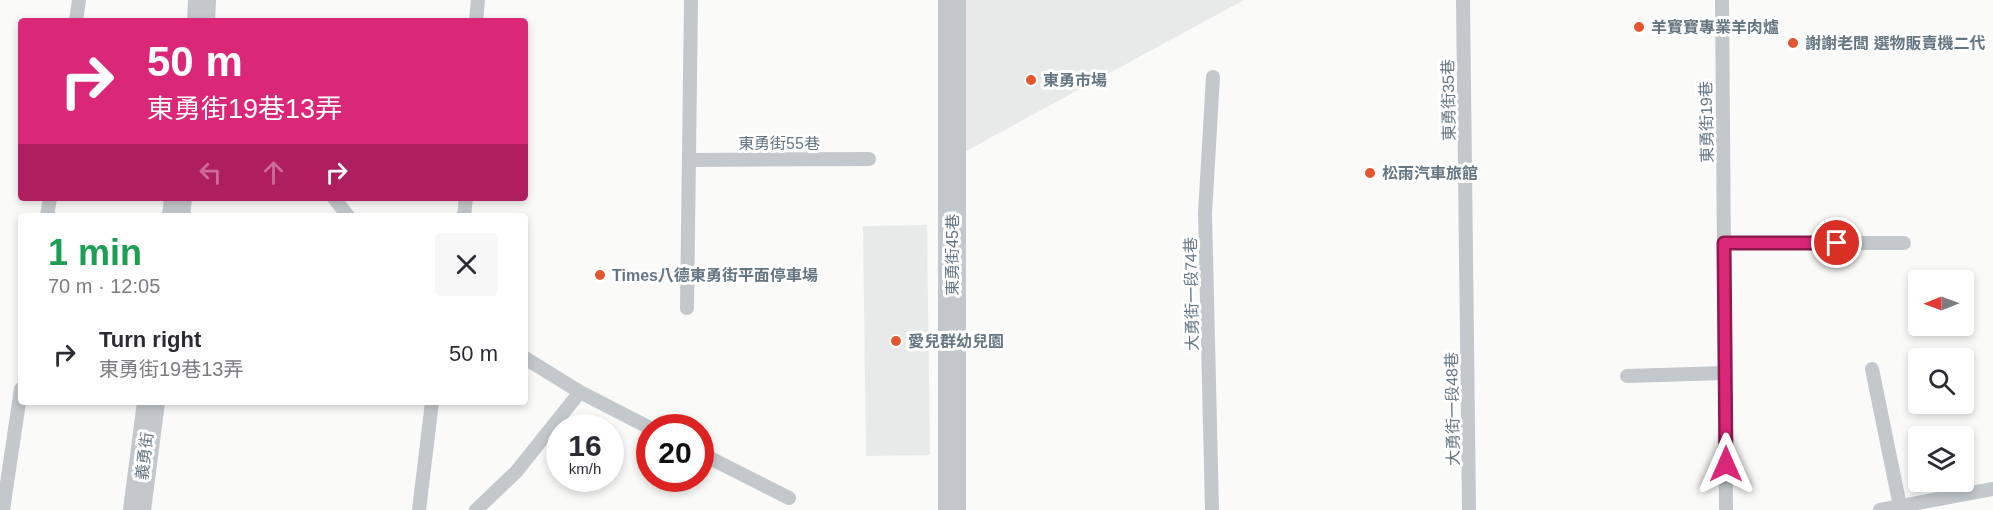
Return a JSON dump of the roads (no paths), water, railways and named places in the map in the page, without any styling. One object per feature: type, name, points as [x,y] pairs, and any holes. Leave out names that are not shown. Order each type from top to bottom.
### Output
[{"type":"street","points":[[201,18],[202,0]]},
{"type":"street","name":"東勇街45巷","points":[[952,0],[952,510]]},
{"type":"street","name":"義勇街","points":[[137,510],[151,405]]},
{"type":"lane","points":[[76,18],[79,0]]},
{"type":"lane","points":[[476,18],[478,0]]},
{"type":"lane","points":[[687,308],[691,0]]},
{"type":"lane","name":"東勇街35巷","points":[[1463,0],[1467,308]]},
{"type":"lane","name":"東勇街19巷","points":[[1722,0],[1726,510]]},
{"type":"lane","name":"大勇街一段74巷","points":[[1212,510],[1205,213],[1213,77]]},
{"type":"lane","name":"東勇街55巷","points":[[689,160],[869,159]]},
{"type":"lane","points":[[336,201],[346,213]]},
{"type":"lane","points":[[1724,243],[1904,243]]},
{"type":"lane","name":"大勇街一段48巷","points":[[1467,308],[1470,510]]},
{"type":"lane","points":[[528,360],[580,392],[636,421]]},
{"type":"lane","points":[[1872,369],[1900,506]]},
{"type":"lane","points":[[1626,376],[1725,373]]},
{"type":"lane","points":[[476,510],[516,472],[580,392]]},
{"type":"lane","points":[[3,510],[19,405]]},
{"type":"lane","points":[[419,510],[432,405]]},
{"type":"lane","points":[[714,460],[789,498]]},
{"type":"lane","points":[[1880,510],[1993,489]]},
{"type":"place","name":"羊寶寶專業羊肉爐","points":[[1639,27]]},
{"type":"place","name":"謝謝老闆 選物販賣機二代","points":[[1793,43]]},
{"type":"place","name":"東勇市場","points":[[1031,80]]},
{"type":"place","name":"松雨汽車旅館","points":[[1370,173]]},
{"type":"place","name":"Times八德東勇街平面停車場","points":[[600,275]]},
{"type":"place","name":"愛兒群幼兒園","points":[[896,341]]}]
